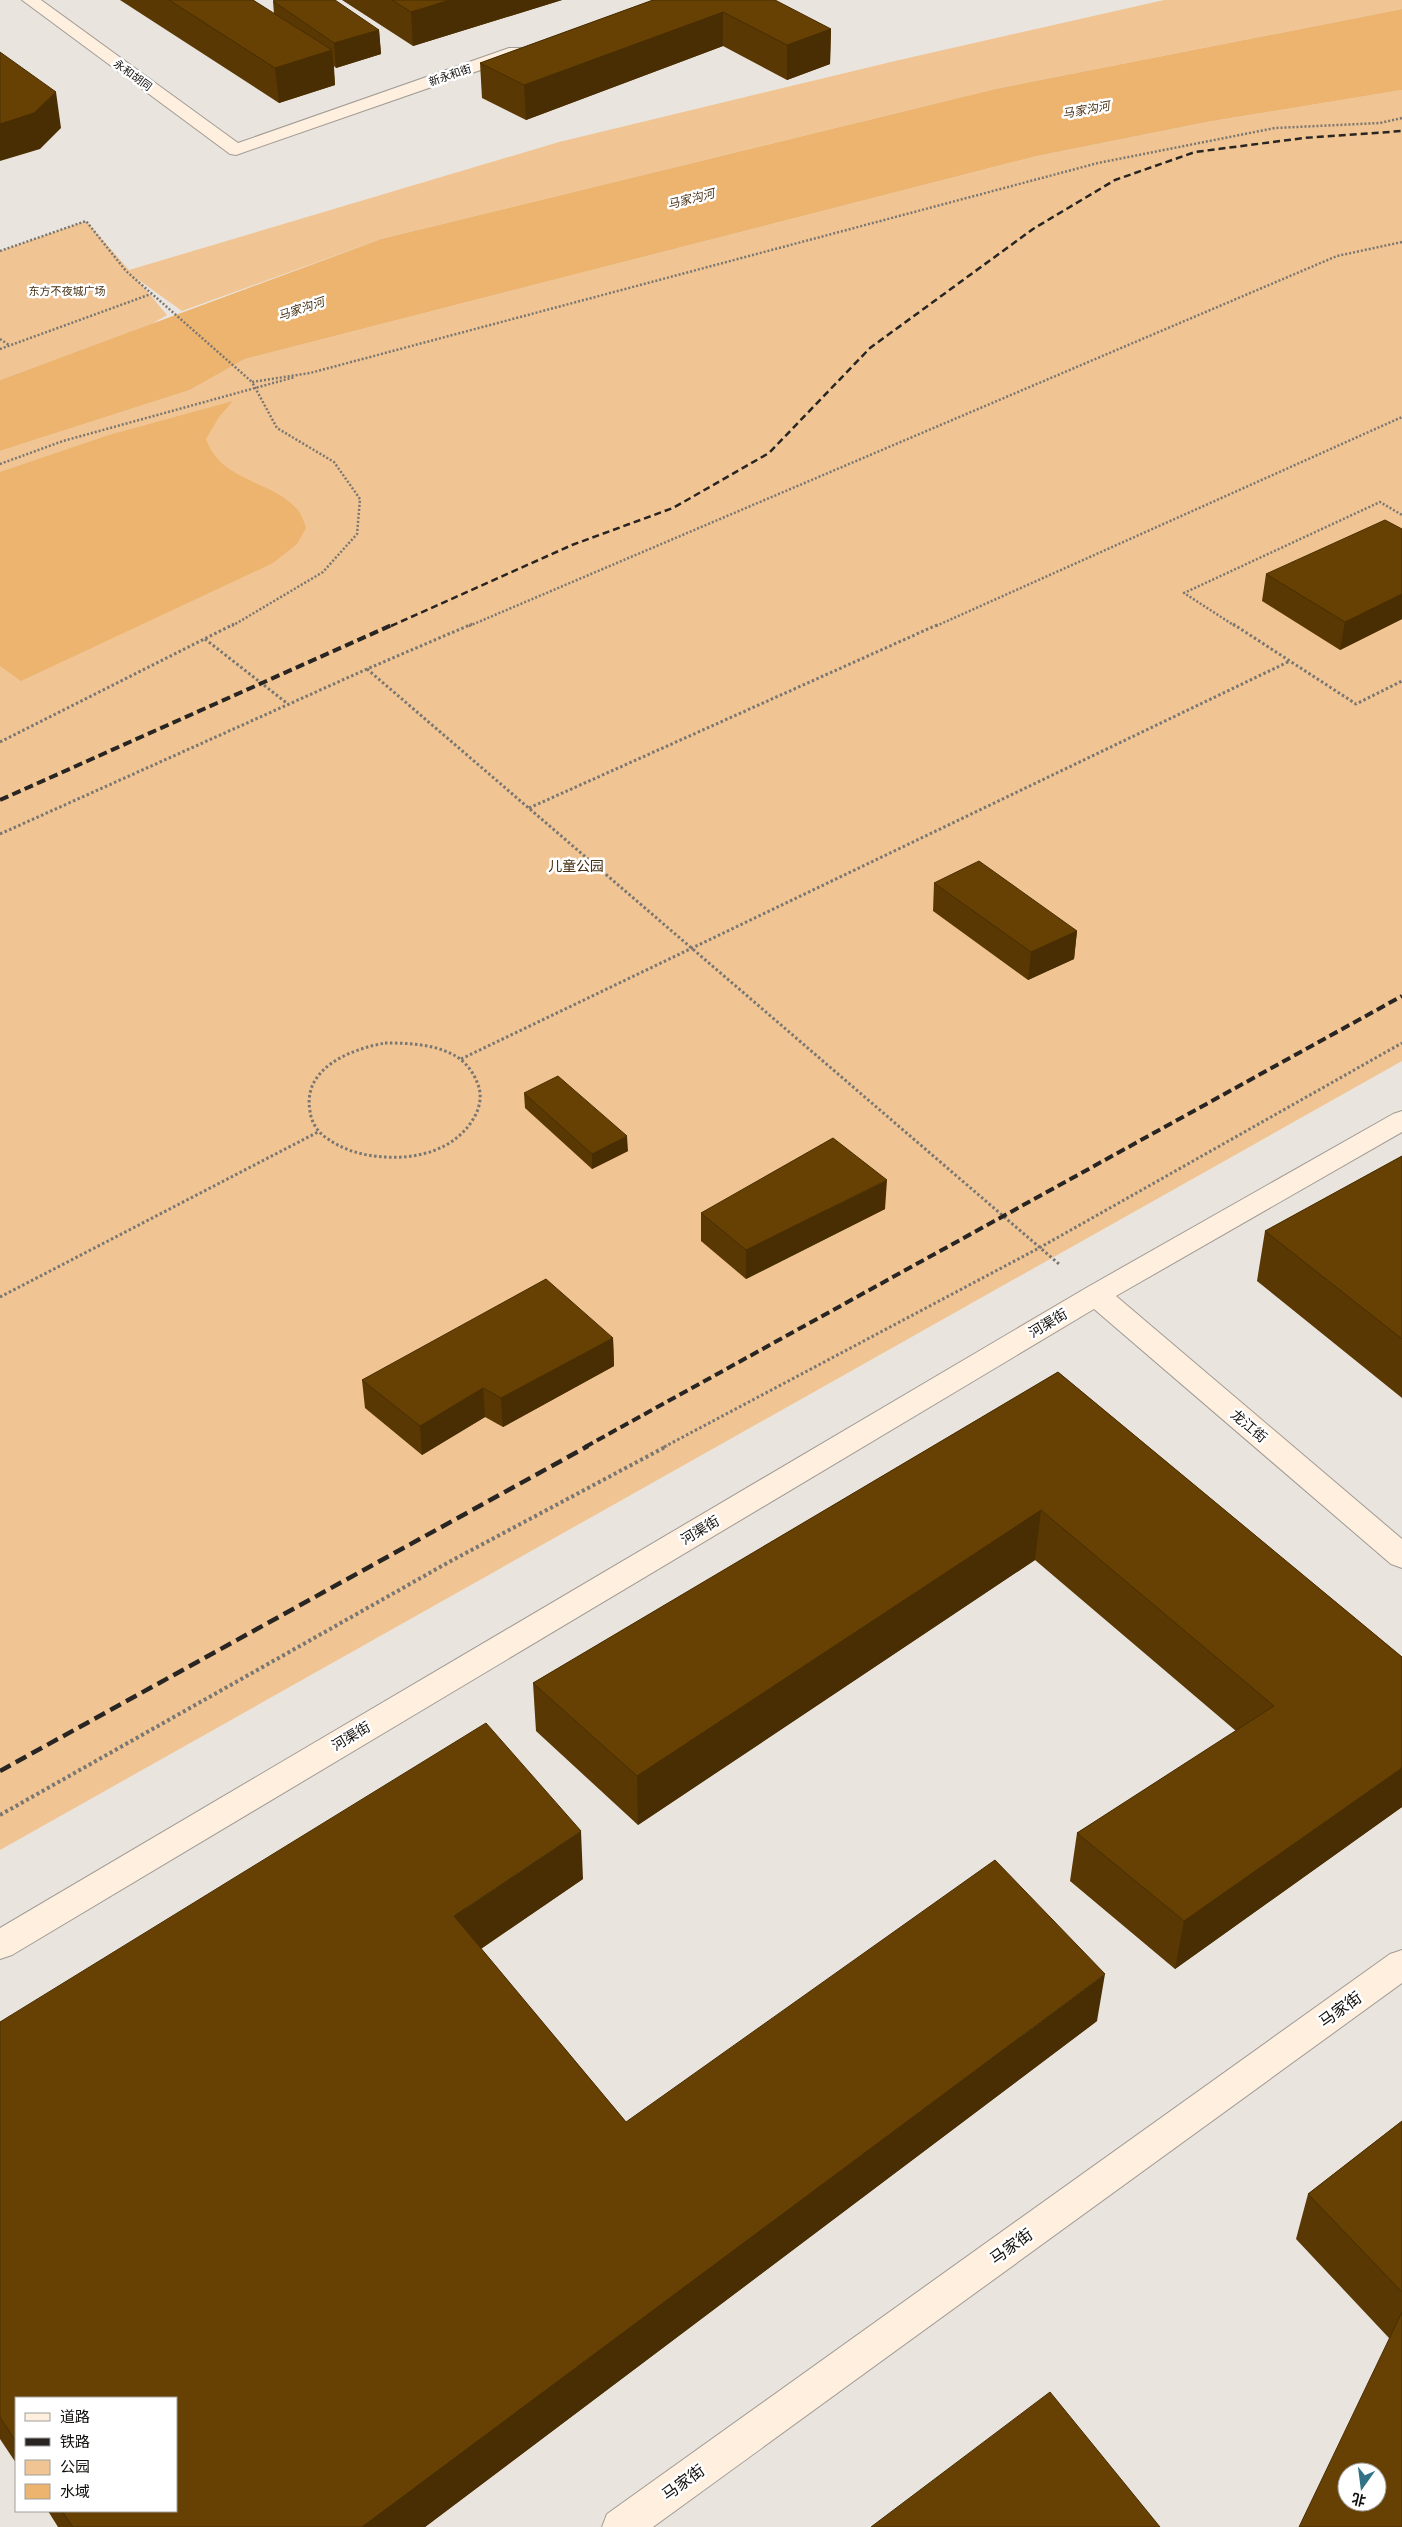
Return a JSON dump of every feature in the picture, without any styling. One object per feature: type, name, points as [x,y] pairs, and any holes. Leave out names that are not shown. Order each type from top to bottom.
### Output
[{"type":"street","name":"永和胡同","points":[[30,0],[236,150]]},
{"type":"street","name":"新永和街","points":[[236,150],[534,46]]},
{"type":"street","name":"河渠街","points":[[0,1945],[1096,1295],[1402,1120]]},
{"type":"street","name":"龙江街","points":[[1096,1295],[1402,1556]]},
{"type":"street","name":"马家街","points":[[621,2527],[1402,1964]]},
{"type":"path","points":[[0,464],[63,441],[310,373],[1098,163],[1275,128],[1380,123],[1402,118]]},
{"type":"path","points":[[0,251],[86,221],[126,271],[168,310],[252,382],[277,428],[334,462],[360,499],[358,534],[323,572],[247,618],[0,742]]},
{"type":"path","points":[[0,834],[367,669],[1337,256],[1402,242]]},
{"type":"path","points":[[0,349],[151,294]]},
{"type":"path","points":[[0,339],[9,346]]},
{"type":"path","points":[[252,382],[310,373]]},
{"type":"path","points":[[529,808],[1402,417]]},
{"type":"path","points":[[1402,515],[1380,502],[1184,593],[1356,704],[1402,680]]},
{"type":"path","points":[[205,639],[288,704]]},
{"type":"path","points":[[461,1059],[1290,661]]},
{"type":"path","points":[[367,669],[1096,1295]]},
{"type":"path","points":[[385,1042],[413,1042],[439,1048],[461,1059],[475,1075],[481,1093],[478,1113],[466,1130],[445,1145],[419,1155],[390,1158],[361,1155],[337,1146],[318,1132],[309,1114],[308,1095],[317,1076],[334,1060],[358,1049],[385,1042]]},
{"type":"path","points":[[0,1814],[449,1562],[1039,1248],[1402,1043]]},
{"type":"path","points":[[0,1297],[318,1132]]},
{"type":"green space","name":"东方不夜城广场","points":[[1164,0],[1402,0],[1402,9],[995,89],[381,239],[182,311],[136,278],[167,315],[150,325],[0,380],[0,251],[86,221],[129,270],[559,142],[895,61]]},
{"type":"green space","name":"儿童公园","points":[[1402,90],[1402,1061],[0,1850],[0,451],[190,390],[245,359],[1037,156],[1207,122]]},
{"type":"water","name":"马家沟河","points":[[1402,9],[1402,90],[1207,122],[1037,156],[245,359],[190,390],[0,451],[0,380],[381,239],[995,89]]},
{"type":"water","points":[[233,401],[219,417],[206,439],[213,453],[223,464],[235,473],[274,492],[298,510],[306,528],[297,544],[273,563],[21,681],[0,666],[0,472],[109,435]]},
{"type":"building","points":[[169,0],[253,0],[332,50],[275,68]]},
{"type":"building","points":[[335,0],[379,30],[334,43],[273,1]]},
{"type":"building","points":[[392,0],[450,0],[411,12]]},
{"type":"building","points":[[653,0],[775,0],[831,29],[787,45],[723,12],[524,85],[480,63]]},
{"type":"building","points":[[0,52],[56,92],[34,113],[0,124]]},
{"type":"building","points":[[1385,520],[1402,529],[1402,594],[1345,622],[1266,574]]},
{"type":"building","points":[[979,861],[1077,931],[1031,952],[934,883]]},
{"type":"building","points":[[558,1076],[627,1136],[592,1154],[524,1093]]},
{"type":"building","points":[[833,1138],[887,1180],[746,1250],[701,1213]]},
{"type":"building","points":[[1402,1156],[1402,1339],[1265,1231]]},
{"type":"building","points":[[546,1279],[613,1338],[501,1398],[483,1388],[420,1426],[362,1380]]},
{"type":"building","points":[[1058,1372],[1402,1657],[1402,1768],[1184,1921],[1077,1833],[1274,1706],[1041,1510],[637,1776],[533,1683]]},
{"type":"building","points":[[486,1723],[581,1831],[454,1916],[626,2122],[995,1860],[1105,1974],[362,2527],[73,2527],[63,2512],[178,2512],[178,2397],[15,2397],[15,2440],[0,2417],[0,2022]]},
{"type":"building","points":[[1402,2121],[1402,2292],[1308,2194]]},
{"type":"building","points":[[1402,2312],[1402,2527],[1299,2527]]},
{"type":"building","points":[[1050,2392],[1160,2527],[871,2527]]},
{"type":"railway","points":[[391,626],[572,545],[673,508],[769,453],[870,348],[1033,229],[1115,180],[1195,152],[1304,138],[1402,131]]},
{"type":"railway","points":[[0,800],[394,624]]},
{"type":"railway","points":[[585,1447],[1402,996]]},
{"type":"railway","points":[[0,1771],[588,1446]]}]
